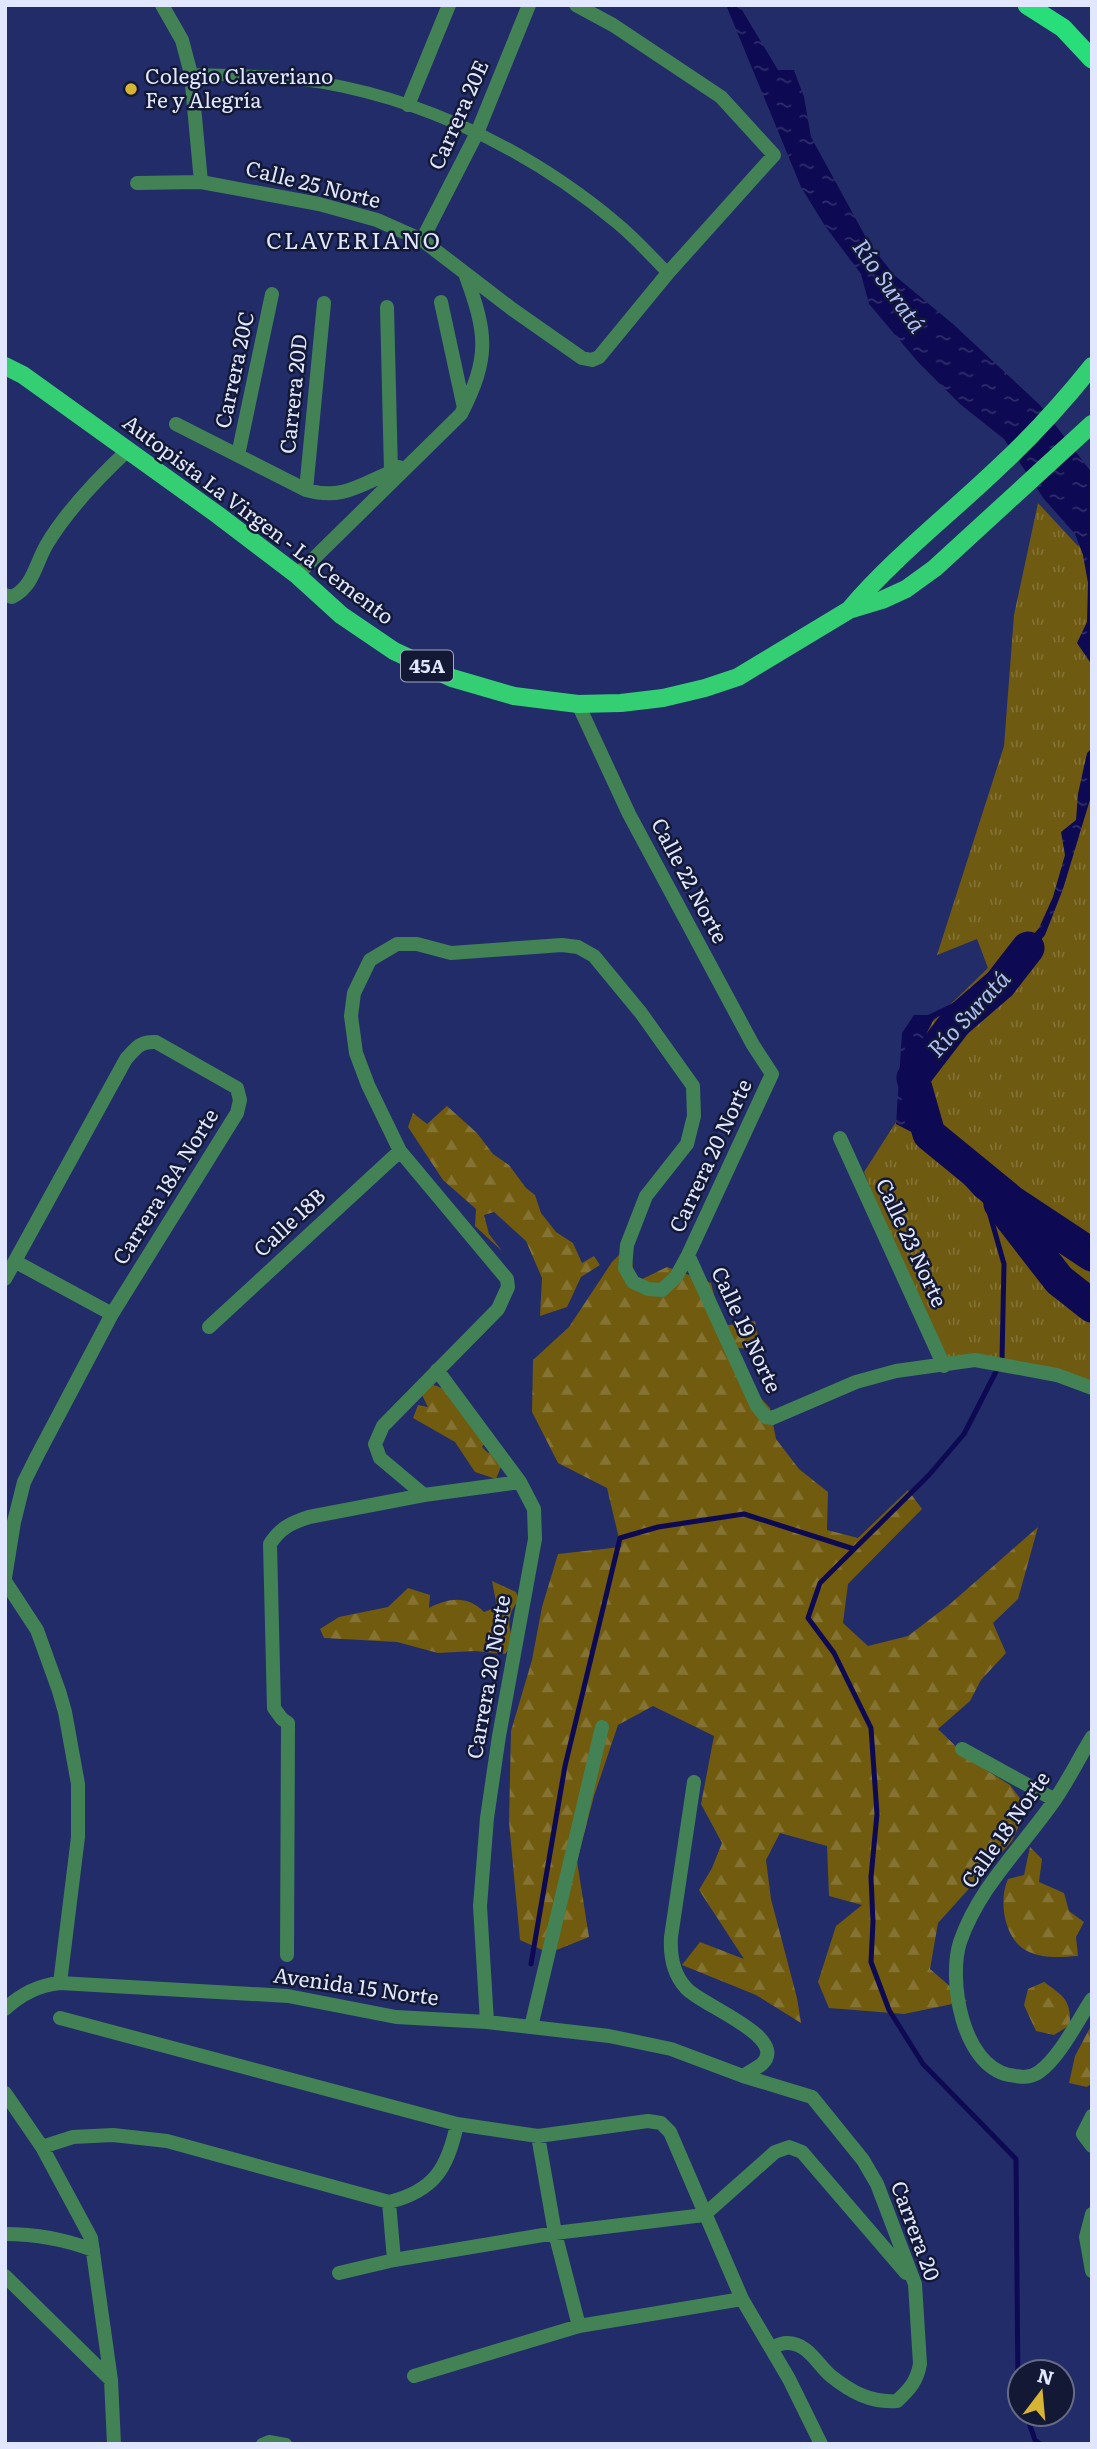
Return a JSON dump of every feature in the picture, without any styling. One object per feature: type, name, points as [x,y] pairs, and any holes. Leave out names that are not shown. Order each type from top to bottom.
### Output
[{"type":"highway","points":[[1027,5],[1063,29],[1092,59]]},
{"type":"main road","name":"Autopista La Virgen - La Cemento","points":[[5,366],[23,375],[218,514],[297,575],[341,615],[394,651],[452,678],[514,696],[578,704],[663,698],[738,677],[849,610],[906,589],[935,568],[1092,424]]},
{"type":"main road","name":"Autopista La Virgen - La Cemento","points":[[849,610],[876,579],[1002,464],[1092,366]]},
{"type":"street","points":[[162,5],[182,40],[191,74],[201,181]]},
{"type":"street","points":[[408,106],[449,5]]},
{"type":"street","name":"Carrera 20E","points":[[422,240],[477,133],[529,5]]},
{"type":"street","points":[[191,74],[278,77],[349,89],[408,106],[477,133],[533,162],[579,193],[621,226],[668,273],[774,155],[721,97],[613,25],[576,5]]},
{"type":"street","name":"Calle 25 Norte","points":[[137,183],[201,181],[319,204],[377,220],[422,240],[582,358],[592,360],[600,356],[668,273]]},
{"type":"street","points":[[297,575],[461,414],[473,389],[484,336],[466,275]]},
{"type":"street","name":"Carrera 20C","points":[[238,455],[272,294]]},
{"type":"street","points":[[441,302],[464,408]]},
{"type":"street","name":"Carrera 20D","points":[[306,490],[324,303]]},
{"type":"street","points":[[387,307],[391,472]]},
{"type":"street","points":[[176,424],[306,490],[321,494],[338,495],[391,472],[428,444]]},
{"type":"street","points":[[5,595],[12,597],[25,591],[47,544],[97,478],[128,450]]},
{"type":"street","name":"Calle 22 Norte","points":[[578,704],[629,814],[753,1045],[772,1074]]},
{"type":"street","name":"Carrera 20 Norte","points":[[400,1151],[368,1085],[356,1053],[351,1016],[354,993],[370,960],[397,944],[418,944],[451,953],[562,945],[578,947],[594,956],[641,1013],[693,1086],[694,1116],[687,1144],[646,1196],[627,1245],[625,1268],[633,1282],[648,1289],[662,1290],[676,1277],[772,1074]]},
{"type":"street","name":"Carrera 18A Norte","points":[[5,1279],[126,1059],[137,1046],[144,1042],[156,1042],[237,1088],[240,1100],[237,1112],[112,1314],[24,1482],[13,1522],[5,1580]]},
{"type":"street","name":"Calle 23 Norte","points":[[840,1138],[944,1366]]},
{"type":"street","points":[[400,1151],[506,1279],[508,1287],[498,1309],[383,1426],[375,1444],[380,1458],[424,1495]]},
{"type":"street","name":"Calle 18B","points":[[209,1327],[400,1151]]},
{"type":"street","name":"Calle 19 Norte","points":[[688,1255],[757,1406],[766,1417],[772,1418],[856,1382],[896,1371],[975,1360],[1057,1375],[1092,1388]]},
{"type":"street","points":[[16,1262],[112,1314]]},
{"type":"street","name":"Carrera 20 Norte","points":[[437,1370],[520,1482],[534,1509],[536,1539],[499,1736],[487,1818],[480,1906],[487,2022]]},
{"type":"street","points":[[287,1955],[288,1723],[274,1708],[270,1544],[278,1532],[292,1522],[424,1495],[520,1482]]},
{"type":"street","points":[[5,1580],[37,1630],[65,1712],[78,1784],[78,1837],[60,1983]]},
{"type":"street","points":[[531,2027],[602,1727]]},
{"type":"street","name":"Calle 18 Norte","points":[[1092,1737],[1055,1800],[1003,1863],[967,1924],[959,1944],[956,1968],[956,1992],[968,2035],[978,2053],[1003,2074],[1025,2078],[1039,2072],[1051,2060],[1092,1999]]},
{"type":"street","points":[[962,1749],[1055,1800]]},
{"type":"street","points":[[694,1782],[670,1954],[686,1988],[699,2000],[731,2016],[759,2035],[766,2043],[768,2048],[763,2063],[743,2076]]},
{"type":"street","name":"Avenida 15 Norte","points":[[5,2010],[24,1995],[48,1984],[60,1983],[288,1996],[396,2017],[487,2022],[609,2036],[671,2049],[743,2076]]},
{"type":"street","points":[[60,2018],[457,2124],[538,2136],[648,2121],[661,2123],[670,2132],[743,2299],[821,2444]]},
{"type":"street","name":"Carrera 20","points":[[743,2076],[812,2097],[863,2160],[877,2184],[915,2284],[920,2364],[914,2385],[897,2402],[885,2402],[863,2397],[830,2375],[808,2351],[787,2343],[771,2348]]},
{"type":"street","points":[[5,2093],[41,2147],[91,2238],[111,2379],[114,2444]]},
{"type":"street","points":[[1092,2116],[1083,2134],[1092,2146]]},
{"type":"street","points":[[41,2147],[73,2137],[113,2135],[167,2141],[389,2202],[410,2197],[433,2178],[451,2152],[457,2124]]},
{"type":"street","points":[[538,2136],[555,2233],[579,2326]]},
{"type":"street","points":[[340,2273],[394,2260],[555,2233],[704,2215],[775,2152],[789,2147],[802,2152],[915,2284]]},
{"type":"street","points":[[389,2202],[394,2260]]},
{"type":"street","points":[[1092,2214],[1086,2237],[1092,2271]]},
{"type":"street","points":[[5,2234],[66,2240],[93,2250]]},
{"type":"street","points":[[5,2276],[111,2379]]},
{"type":"street","points":[[414,2376],[579,2326],[743,2299]]},
{"type":"street","points":[[262,2444],[269,2441],[286,2444]]},
{"type":"green space","points":[[1038,503],[1078,546],[1092,534],[1092,1388],[947,1360],[908,1293],[864,1172],[896,1122],[927,1027],[988,968],[977,939],[937,955],[1004,746],[1014,615]]},
{"type":"green space","points":[[447,1106],[477,1133],[493,1154],[509,1165],[526,1188],[535,1195],[541,1213],[556,1232],[573,1243],[582,1263],[594,1256],[600,1265],[581,1277],[567,1307],[540,1316],[542,1278],[526,1241],[494,1212],[484,1215],[489,1234],[502,1251],[475,1226],[476,1209],[443,1180],[408,1127],[413,1113],[427,1124]]},
{"type":"green space","points":[[631,1243],[634,1283],[667,1267],[711,1283],[722,1326],[755,1321],[760,1349],[735,1348],[744,1380],[770,1408],[776,1439],[799,1469],[828,1492],[827,1530],[858,1538],[908,1490],[922,1509],[848,1584],[843,1623],[868,1646],[908,1636],[950,1604],[1038,1527],[1018,1599],[993,1623],[1006,1653],[981,1680],[970,1701],[938,1729],[970,1760],[1010,1785],[1027,1808],[1012,1841],[938,1923],[930,1969],[967,2001],[904,2014],[829,2008],[818,1982],[836,1926],[862,1905],[829,1896],[827,1846],[780,1833],[766,1860],[771,1899],[801,2023],[756,1995],[682,1965],[700,1942],[744,1959],[699,1890],[722,1843],[701,1804],[714,1736],[653,1706],[618,1725],[594,1796],[577,1861],[589,1937],[549,1953],[520,1940],[509,1822],[511,1731],[532,1660],[542,1607],[558,1554],[621,1547],[607,1488],[558,1463],[532,1412],[533,1360],[569,1327],[612,1262]]},
{"type":"green space","points":[[431,1384],[450,1391],[487,1440],[482,1447],[488,1453],[494,1449],[502,1464],[496,1479],[475,1472],[455,1442],[413,1418],[418,1405],[428,1407],[422,1395]]},
{"type":"green space","points":[[492,1581],[516,1592],[519,1600],[509,1620],[514,1642],[505,1654],[475,1651],[438,1653],[397,1642],[324,1638],[320,1629],[339,1617],[388,1607],[408,1588],[430,1595],[429,1608],[458,1600],[471,1603],[484,1612],[497,1607]]},
{"type":"green space","points":[[1030,1847],[1042,1859],[1039,1882],[1064,1893],[1069,1911],[1084,1922],[1076,1937],[1078,1956],[1047,1957],[1029,1952],[1021,1947],[1009,1930],[1005,1920],[1005,1888],[1008,1879],[1024,1875]]},
{"type":"green space","points":[[1044,1982],[1061,1995],[1069,2009],[1070,2025],[1054,2035],[1036,2031],[1024,2005],[1028,1989]]},
{"type":"green space","points":[[1092,2024],[1092,2083],[1087,2087],[1069,2083],[1075,2056]]},
{"type":"water","points":[[726,5],[739,5],[778,70],[794,70],[804,97],[811,137],[869,243],[894,275],[953,324],[1040,405],[1092,473],[1092,665],[1077,643],[1087,622],[1088,583],[1083,555],[1075,534],[1044,499],[1004,439],[960,404],[918,362],[869,304],[861,274],[825,226],[801,187]]},
{"type":"water","points":[[1092,748],[1092,793],[1063,889],[1045,935],[1016,971],[993,988],[934,1019],[922,1042],[908,1095],[915,1117],[971,1184],[991,1198],[1004,1193],[1025,1202],[1035,1223],[1092,1258],[1092,1265],[1020,1220],[1004,1219],[975,1196],[923,1138],[896,1124],[902,1033],[914,1015],[928,1015],[972,994],[1004,969],[1039,928],[1053,897],[1065,855],[1061,832],[1076,820],[1078,794],[1087,753]]},
{"type":"waterway","name":"Río Suratá","points":[[1028,948],[1000,984],[956,1022],[913,1078],[929,1134],[1012,1202],[1092,1255]]},
{"type":"waterway","points":[[972,1169],[988,1208],[1004,1264],[1002,1360],[964,1434],[929,1475],[820,1583],[808,1618],[834,1653],[871,1728],[877,1814],[871,1877],[871,1962],[889,2010],[923,2064],[1016,2159],[1018,2358]]},
{"type":"waterway","points":[[1000,1204],[1059,1280],[1092,1306]]},
{"type":"waterway","points":[[531,1964],[565,1766],[620,1538],[658,1527],[744,1514],[854,1549]]},
{"type":"waterway","points":[[1031,2428],[1035,2440],[1040,2444]]},
{"type":"place","name":"Colegio Claveriano Fe y Alegría","points":[[131,89]]},
{"type":"district","name":"CLAVERIANO","points":[[354,241]]}]
